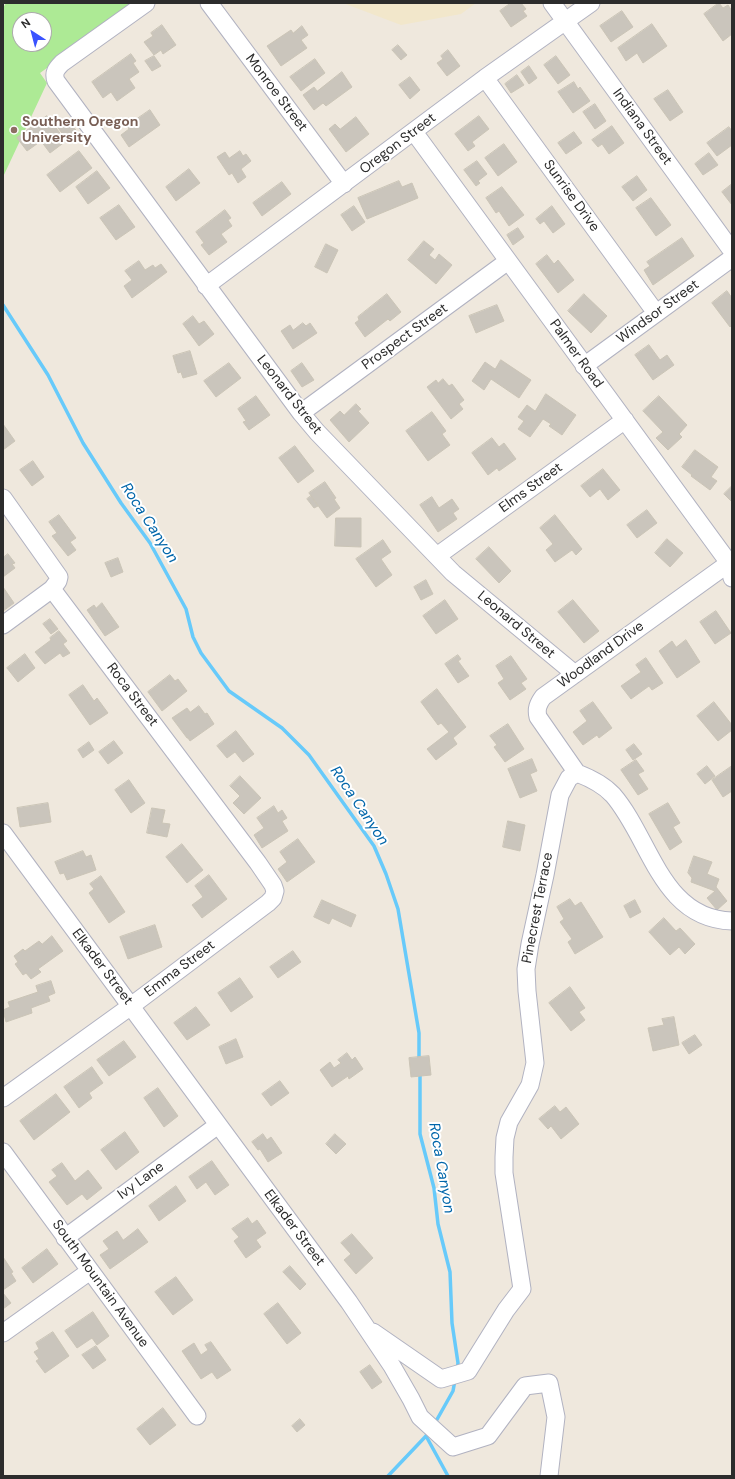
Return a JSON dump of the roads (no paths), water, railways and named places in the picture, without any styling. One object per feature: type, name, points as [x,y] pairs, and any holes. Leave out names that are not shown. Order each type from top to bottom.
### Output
[{"type":"street","name":"Leonard Street","points":[[146,3],[56,68],[54,76],[56,81],[206,286],[301,413],[322,438],[453,572],[575,674]]},
{"type":"street","name":"Monroe Street","points":[[209,3],[344,184]]},
{"type":"street","name":"Indiana Street","points":[[552,3],[732,251]]},
{"type":"street","name":"Oregon Street","points":[[206,286],[485,78],[591,3]]},
{"type":"street","name":"Sunrise Drive","points":[[485,78],[656,313]]},
{"type":"street","name":"Palmer Road","points":[[414,132],[731,567]]},
{"type":"street","name":"Windsor Street","points":[[584,366],[732,258]]},
{"type":"street","name":"Prospect Street","points":[[301,413],[508,261]]},
{"type":"street","name":"Elms Street","points":[[437,556],[624,420]]},
{"type":"street","points":[[3,498],[57,573],[58,581],[52,589],[3,625]]},
{"type":"street","name":"Woodland Drive","points":[[577,773],[538,718],[538,703],[543,697],[575,674],[731,567]]},
{"type":"street","name":"Roca Street","points":[[52,589],[258,863],[273,885],[275,891]]},
{"type":"street","points":[[577,773],[602,785],[612,794],[627,814],[664,881],[677,897],[687,906],[709,917],[722,921],[732,921]]},
{"type":"street","name":"Pinecrest Terrace","points":[[366,1327],[441,1379],[468,1371],[506,1310],[522,1289],[504,1173],[506,1138],[509,1122],[530,1085],[535,1063],[527,991],[527,962],[560,795],[569,778],[577,773]]},
{"type":"street","name":"Elkader Street","points":[[3,833],[350,1302],[412,1399],[420,1417],[453,1447],[488,1436],[525,1386],[549,1382],[556,1417],[549,1476]]},
{"type":"street","name":"Emma Street","points":[[3,1098],[131,1006],[268,903],[273,898],[275,891]]},
{"type":"street","name":"Ivy Lane","points":[[65,1238],[218,1125]]},
{"type":"street","name":"South Mountain Avenue","points":[[3,1152],[197,1416]]},
{"type":"street","points":[[3,1333],[90,1270]]},
{"type":"waterway","name":"Roca Canyon","points":[[3,305],[48,375],[83,443],[121,503],[150,543],[186,609],[193,637],[201,653],[229,691],[282,728],[309,755],[374,846],[386,874],[398,909],[419,1033],[419,1060]]},
{"type":"waterway","name":"Roca Canyon","points":[[420,1072],[420,1134],[434,1188],[438,1224],[450,1272],[452,1323],[458,1363],[457,1368]]},
{"type":"waterway","name":"Roca Canyon","points":[[435,1423],[453,1391],[455,1380]]},
{"type":"waterway","name":"Roca Canyon","points":[[429,1431],[426,1436],[448,1476]]},
{"type":"waterway","points":[[388,1476],[426,1436]]},
{"type":"place","name":"Southern Oregon University","points":[[14,130]]}]
